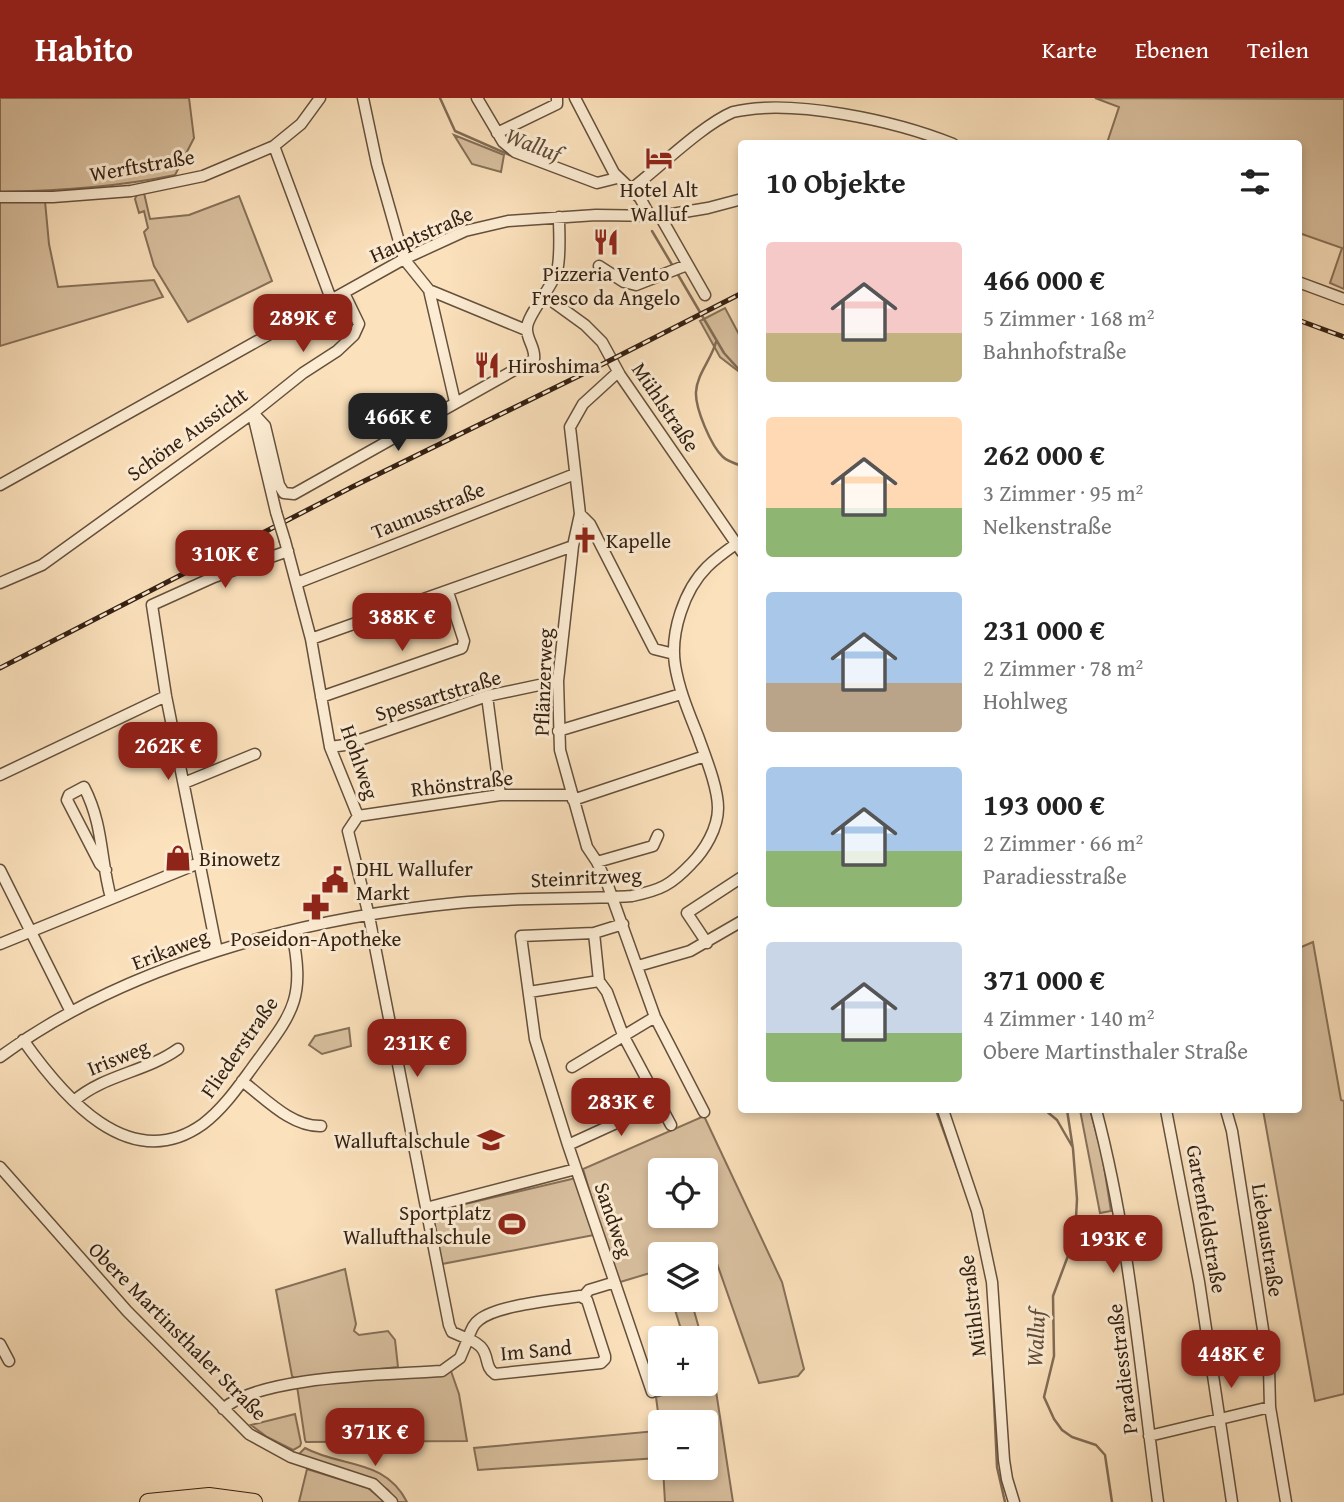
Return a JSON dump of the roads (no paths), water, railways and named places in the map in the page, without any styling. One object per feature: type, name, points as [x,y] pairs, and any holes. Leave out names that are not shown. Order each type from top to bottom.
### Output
[{"type":"highway","points":[[148,1502],[209,1496],[254,1502]]},
{"type":"street","name":"Werftstraße","points":[[0,197],[53,197],[131,191],[203,176],[274,146],[301,124],[320,98]]},
{"type":"street","points":[[363,98],[377,164],[404,259],[429,290],[455,402]]},
{"type":"street","points":[[477,98],[503,142],[515,152],[597,183],[617,178]]},
{"type":"street","points":[[497,133],[557,104],[557,98]]},
{"type":"street","points":[[575,98],[617,178],[655,216],[679,269],[705,295]]},
{"type":"street","points":[[631,190],[725,116],[751,102],[807,104],[861,113],[912,127],[943,140]]},
{"type":"street","points":[[274,146],[331,299]]},
{"type":"street","name":"Hauptstraße","points":[[0,485],[404,259],[465,231],[508,221],[559,217],[655,216],[708,208],[738,200]]},
{"type":"street","points":[[253,412],[265,426],[279,485],[284,493],[289,495],[534,359],[527,325],[557,270],[559,217]]},
{"type":"street","points":[[599,266],[624,282],[636,285],[679,269]]},
{"type":"street","points":[[1302,283],[1344,299]]},
{"type":"street","points":[[429,290],[527,325]]},
{"type":"street","name":"Schöne Aussicht","points":[[0,583],[42,565],[303,373],[337,351],[358,330],[357,319],[344,293]]},
{"type":"street","name":"Mühlstraße","points":[[545,296],[602,342],[618,372],[738,547]]},
{"type":"street","name":"Pflänzerweg","points":[[618,372],[583,404],[569,427],[580,514],[573,546],[558,681],[560,750],[587,847],[597,862],[623,924],[655,1017],[704,1112]]},
{"type":"street","name":"Hohlweg","points":[[253,412],[273,506],[311,639],[330,747],[358,816],[348,831],[369,916],[450,1328],[468,1339]]},
{"type":"street","name":"Taunusstraße","points":[[297,583],[575,474]]},
{"type":"street","points":[[580,514],[590,524],[654,649],[674,654]]},
{"type":"street","points":[[217,951],[166,696],[152,605],[286,546]]},
{"type":"street","points":[[311,639],[573,546]]},
{"type":"street","name":"Steinritzweg","points":[[369,916],[459,903],[611,898],[657,891],[678,878],[700,855],[711,835],[718,804],[705,756],[681,694],[674,654],[680,615],[690,590],[706,568],[738,549]]},
{"type":"street","points":[[321,697],[462,648],[464,641],[448,592]]},
{"type":"street","name":"Spessartstraße","points":[[330,747],[345,745],[487,696],[558,681]]},
{"type":"street","points":[[558,731],[681,694]]},
{"type":"street","points":[[0,775],[166,696]]},
{"type":"street","points":[[487,696],[500,795]]},
{"type":"street","points":[[184,783],[255,754]]},
{"type":"street","name":"Rhönstraße","points":[[358,816],[500,795],[572,797],[705,756]]},
{"type":"street","points":[[106,870],[100,864],[67,800],[69,795],[84,787],[96,810],[111,898]]},
{"type":"street","points":[[597,862],[653,846],[658,835]]},
{"type":"street","points":[[0,944],[199,863]]},
{"type":"street","points":[[0,870],[71,1012]]},
{"type":"street","points":[[707,943],[687,913],[738,880]]},
{"type":"street","name":"Erikaweg","points":[[0,1057],[71,1012],[156,973],[217,951],[369,916]]},
{"type":"street","points":[[623,924],[594,933],[599,981],[607,992],[623,1035],[671,1125]]},
{"type":"street","points":[[638,966],[679,956],[707,943],[738,924]]},
{"type":"street","name":"Fliederstraße","points":[[23,1040],[88,1116],[111,1131],[137,1139],[158,1140],[182,1135],[201,1125],[218,1111],[281,1027],[293,1005],[299,981],[292,932]]},
{"type":"street","name":"Sandweg","points":[[594,933],[521,936],[535,1039],[648,1380]]},
{"type":"street","points":[[529,992],[599,981]]},
{"type":"street","points":[[572,1067],[655,1017]]},
{"type":"street","name":"Irisweg","points":[[74,1101],[85,1091],[163,1060],[178,1049]]},
{"type":"street","points":[[242,1081],[298,1123],[310,1127],[321,1126]]},
{"type":"street","points":[[568,1145],[660,1102]]},
{"type":"street","name":"Mühlstraße","points":[[944,1113],[977,1210],[992,1282],[1004,1460],[1014,1502]]},
{"type":"street","name":"Paradiesstraße","points":[[1097,1113],[1133,1298],[1158,1502]]},
{"type":"street","name":"Gartenfeldstraße","points":[[1167,1113],[1199,1282],[1232,1502]]},
{"type":"street","name":"Liebaustraße","points":[[1227,1113],[1232,1131],[1269,1368],[1270,1407],[1286,1502]]},
{"type":"street","name":"Obere Martinsthaler Straße","points":[[0,1167],[101,1283],[249,1433],[276,1450],[373,1485],[393,1502]]},
{"type":"street","points":[[426,1208],[576,1169]]},
{"type":"street","name":"Im Sand","points":[[583,1297],[587,1300],[606,1359],[600,1363],[495,1374],[490,1371],[483,1348],[468,1339],[477,1321],[504,1310],[583,1297],[589,1290],[612,1283]]},
{"type":"street","points":[[223,1409],[246,1395],[292,1383],[442,1371],[460,1358],[468,1339]]},
{"type":"street","points":[[0,1344],[9,1362]]},
{"type":"street","points":[[1149,1436],[1270,1407]]},
{"type":"waterway","name":"Walluf","points":[[440,98],[455,131],[510,155]]},
{"type":"waterway","name":"Walluf","points":[[652,231],[674,268]]},
{"type":"waterway","name":"Walluf","points":[[677,273],[724,353],[738,369]]},
{"type":"waterway","name":"Walluf","points":[[716,342],[701,373],[696,399],[701,417],[718,452],[738,464]]},
{"type":"waterway","points":[[937,1113],[968,1198]]},
{"type":"waterway","name":"Walluf","points":[[1049,1113],[1057,1120],[1072,1146]]},
{"type":"waterway","name":"Walluf","points":[[1067,1113],[1077,1199],[1075,1237],[1053,1296],[1054,1356],[1044,1397],[1062,1430],[1072,1437],[1096,1445],[1105,1455],[1112,1502]]},
{"type":"waterway","points":[[992,1356],[997,1467],[1005,1502]]},
{"type":"railway","points":[[0,668],[352,487],[738,295]]},
{"type":"railway","points":[[1302,321],[1344,337]]},
{"type":"place","name":"Hotel Alt Walluf","points":[[659,158]]},
{"type":"place","name":"Pizzeria Vento Fresco da Angelo","points":[[606,242]]},
{"type":"place","name":"Hiroshima","points":[[487,365]]},
{"type":"place","name":"Kapelle","points":[[585,540]]},
{"type":"place","name":"Binowetz","points":[[178,858]]},
{"type":"place","name":"DHL Wallufer Markt","points":[[335,880]]},
{"type":"place","name":"Poseidon-Apotheke","points":[[316,907]]},
{"type":"place","name":"Walluftalschule","points":[[491,1140]]},
{"type":"place","name":"Sportplatz Wallufthalschule","points":[[512,1224]]}]
